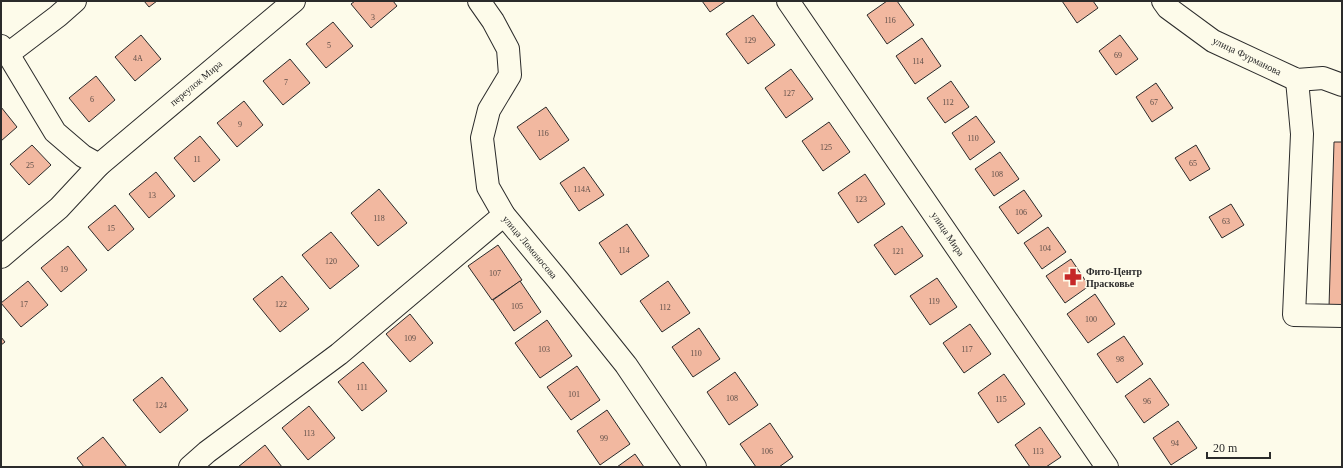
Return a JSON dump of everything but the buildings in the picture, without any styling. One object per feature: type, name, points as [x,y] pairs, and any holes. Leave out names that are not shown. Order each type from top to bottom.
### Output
[{"type":"street","points":[[75,1],[58,16],[4,50],[55,132],[83,156],[98,165]]},
{"type":"street","name":"переулок Мира","points":[[1,257],[59,208],[98,165],[294,1]]},
{"type":"street","name":"улица Ломоносова","points":[[478,1],[493,21],[508,49],[510,75],[489,110],[482,138],[488,187],[504,215],[626,366],[695,467]]},
{"type":"street","name":"улица Мира","points":[[788,1],[1108,467]]},
{"type":"street","name":"улица Фурманова","points":[[1163,1],[1168,8],[1213,41],[1297,80],[1323,78],[1342,85]]},
{"type":"street","points":[[1297,80],[1302,134],[1294,315],[1342,316]]},
{"type":"street","points":[[190,467],[207,452],[339,354],[504,215]]},
{"type":"place","name":"Фито-Центр Прасковье","points":[[1073,277]]}]
